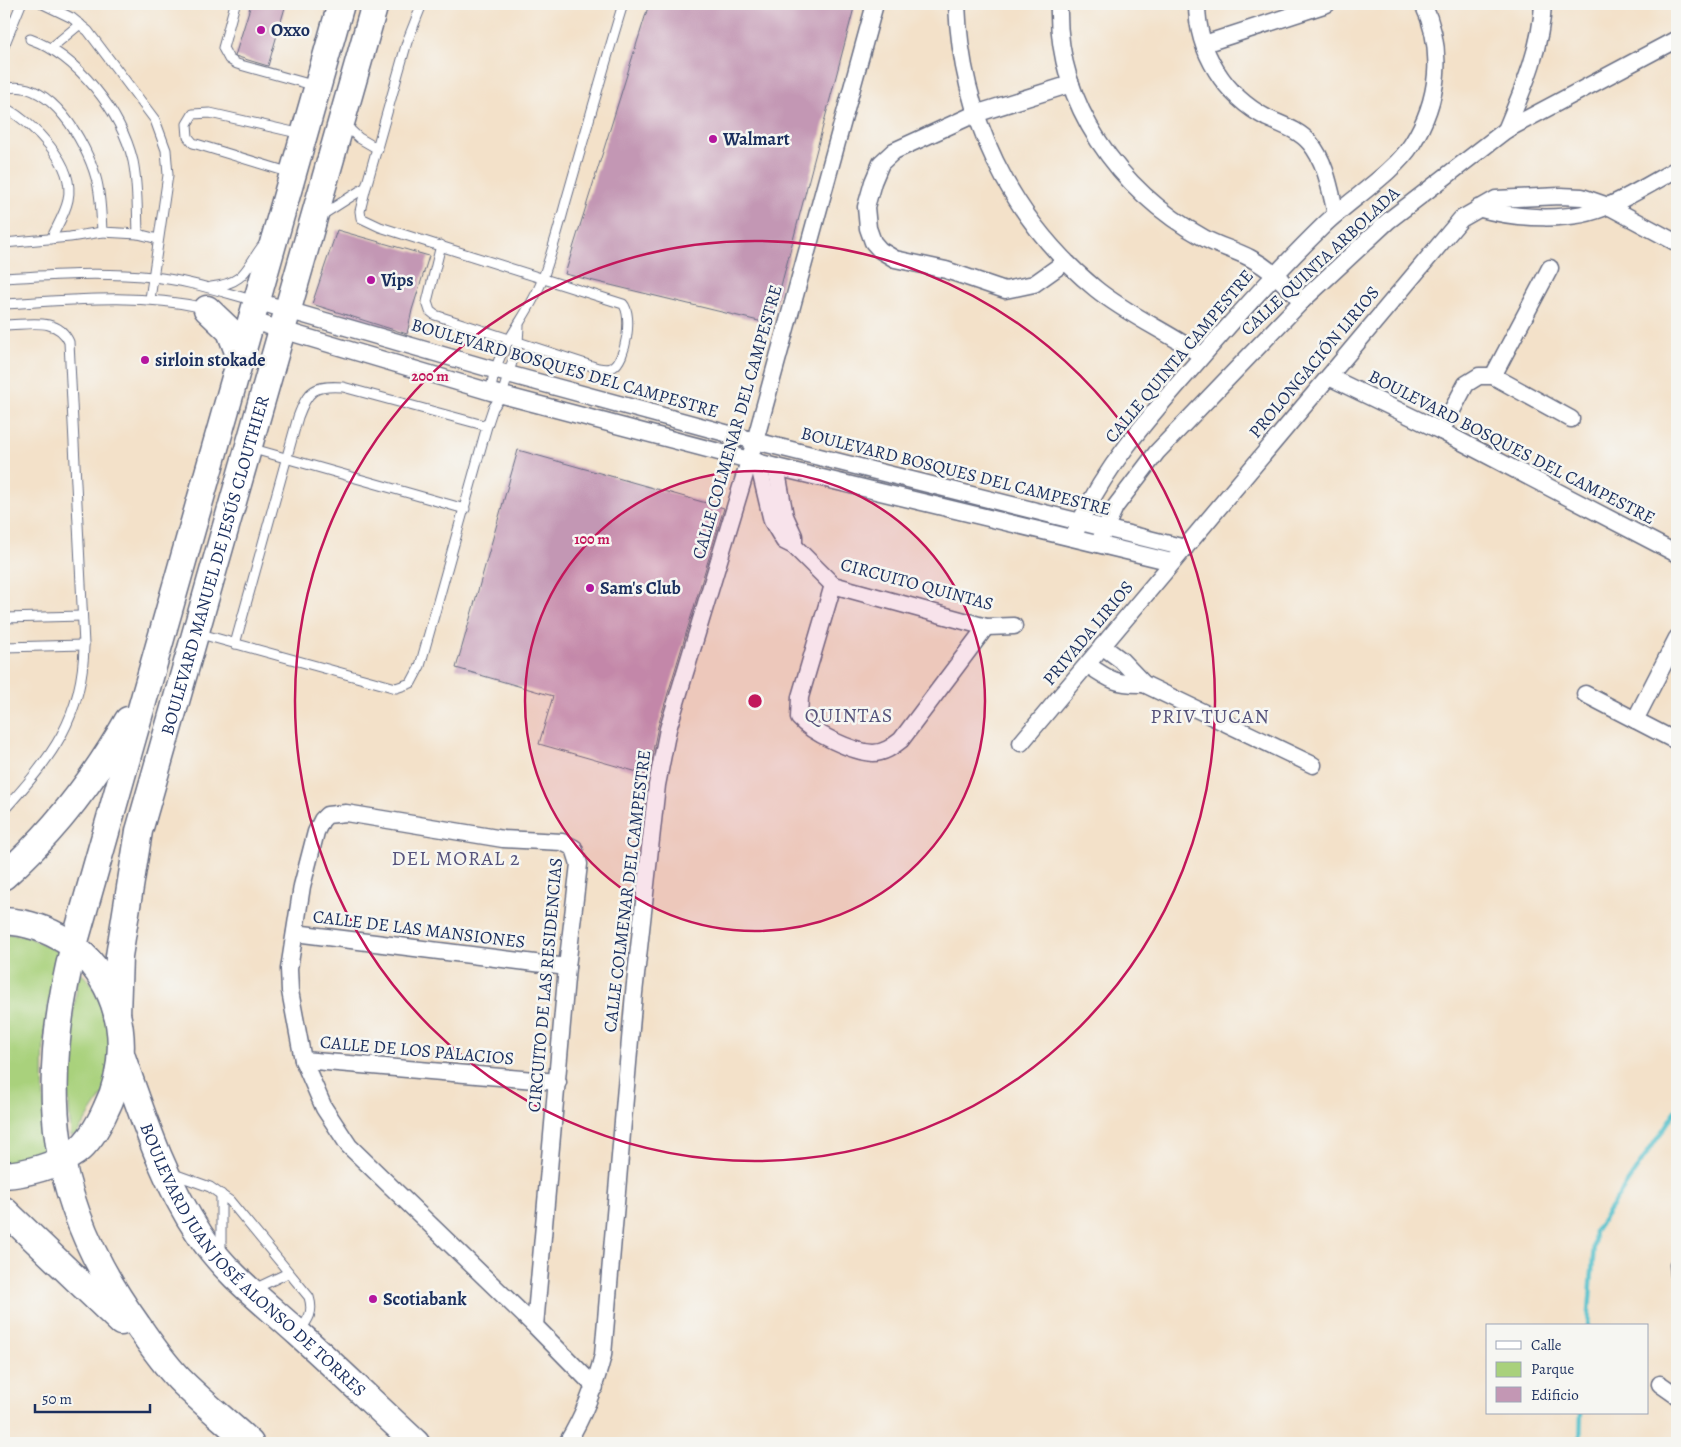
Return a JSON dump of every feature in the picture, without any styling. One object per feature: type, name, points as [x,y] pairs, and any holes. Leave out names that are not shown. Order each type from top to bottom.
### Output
[{"type":"main road","name":"BOULEVARD MANUEL DE JESÚS CLOUTHIER","points":[[74,945],[241,360],[250,313],[294,174],[341,4]]},
{"type":"main road","name":"BOULEVARD MANUEL DE JESÚS CLOUTHIER","points":[[117,1015],[119,956],[138,831],[250,448],[375,4]]},
{"type":"main road","points":[[212,303],[234,338],[241,360]]},
{"type":"main road","points":[[4,876],[39,844],[88,782],[111,750],[148,684]]},
{"type":"main road","points":[[4,921],[16,922],[44,930],[74,945],[106,981],[117,1015],[121,1054],[116,1086],[104,1114],[82,1147],[74,1154],[34,1170],[4,1175]]},
{"type":"main road","points":[[74,945],[61,995],[55,1055],[54,1097],[61,1159],[74,1211],[96,1262],[116,1295],[178,1378]]},
{"type":"main road","name":"BOULEVARD JUAN JOSÉ ALONSO DE TORRES","points":[[121,1054],[164,1171],[196,1228],[221,1261],[248,1292],[299,1333],[416,1443]]},
{"type":"main road","points":[[4,1210],[68,1269],[178,1378],[250,1443]]},
{"type":"street","name":"CALLE COLMENAR DEL CAMPESTRE","points":[[567,1443],[582,1417],[595,1387],[603,1355],[634,994],[656,785],[668,729],[754,460],[755,441],[875,4]]},
{"type":"street","points":[[957,4],[958,32],[975,114],[993,161],[1014,200],[1037,232],[1065,262],[1097,290],[1175,337],[1202,356]]},
{"type":"street","points":[[1059,4],[1062,48],[1071,84],[1083,114],[1106,154],[1136,189],[1170,217],[1198,235],[1248,257],[1275,273],[1302,302]]},
{"type":"street","points":[[1197,4],[1197,15],[1204,44],[1222,82],[1232,93],[1266,118],[1292,129],[1308,141],[1319,155],[1336,214]]},
{"type":"street","points":[[1204,44],[1327,4]]},
{"type":"street","name":"CALLE QUINTA CAMPESTRE","points":[[1073,538],[1094,494],[1117,461],[1159,406],[1202,356],[1275,273],[1336,214],[1392,166],[1411,146],[1426,119],[1436,86],[1438,57],[1430,18],[1423,4]]},
{"type":"street","points":[[1506,130],[1529,74],[1539,39],[1543,4]]},
{"type":"street","name":"CALLE QUINTA ARBOLADA","points":[[1098,544],[1129,486],[1157,452],[1302,302],[1388,221],[1506,130],[1677,39]]},
{"type":"street","points":[[1065,262],[1034,284],[1005,290],[946,270],[895,259],[880,250],[873,242],[868,228],[866,207],[881,163],[894,151],[912,141],[975,114],[1071,84]]},
{"type":"street","points":[[1608,206],[1677,169]]},
{"type":"street","name":"PROLONGACIÓN LIRIOS","points":[[1185,548],[1448,232],[1461,219],[1478,208],[1496,198],[1582,197],[1608,206],[1677,243]]},
{"type":"street","points":[[1493,376],[1550,268]]},
{"type":"street","name":"BOULEVARD BOSQUES DEL CAMPESTRE","points":[[250,313],[502,372],[755,441],[1185,548]]},
{"type":"street","name":"BOULEVARD BOSQUES DEL CAMPESTRE","points":[[285,320],[495,398],[1172,562]]},
{"type":"street","points":[[1441,431],[1466,384],[1479,376],[1493,376],[1571,419]]},
{"type":"street","name":"BOULEVARD BOSQUES DEL CAMPESTRE","points":[[1328,377],[1441,431],[1677,554]]},
{"type":"street","name":"CIRCUITO QUINTAS","points":[[754,460],[772,521],[784,541],[794,546],[833,585],[986,627],[1014,626]]},
{"type":"street","points":[[776,467],[785,516],[794,536],[794,546]]},
{"type":"street","name":"PRIVADA LIRIOS","points":[[1021,743],[1185,548]]},
{"type":"street","points":[[833,585],[800,697],[799,718],[818,734],[863,751],[881,752],[890,749],[901,740],[986,627]]},
{"type":"street","points":[[1635,720],[1677,638]]},
{"type":"street","points":[[1102,646],[1121,660],[1144,684],[1313,764]]},
{"type":"street","points":[[1088,665],[1110,681],[1122,685],[1144,684]]},
{"type":"street","points":[[1585,694],[1672,739]]},
{"type":"street","name":"CIRCUITO DE LAS RESIDENCIAS","points":[[535,1326],[567,967],[579,864],[574,848],[562,842],[503,839],[346,814],[327,815],[316,832],[302,886],[289,969],[290,992],[303,1060],[324,1108],[349,1146],[535,1326],[595,1387]]},
{"type":"street","name":"CALLE DE LAS MANSIONES","points":[[295,933],[567,967]]},
{"type":"street","name":"CALLE DE LOS PALACIOS","points":[[303,1060],[558,1082]]},
{"type":"street","points":[[1660,1384],[1677,1396]]},
{"type":"lane","points":[[4,46],[7,31],[21,4]]},
{"type":"lane","points":[[43,4],[80,24],[101,46],[134,89],[158,128],[166,150],[168,176],[150,298]]},
{"type":"lane","points":[[235,4],[223,48],[229,59],[237,64],[319,87]]},
{"type":"lane","points":[[422,4],[407,42],[366,187],[360,211],[361,218],[380,227],[441,246],[542,280],[623,304],[628,309],[630,317],[622,356],[618,364],[606,370],[508,340],[430,311],[427,302],[441,246]]},
{"type":"lane","points":[[196,633],[396,688],[411,684],[420,666],[465,509],[502,372],[508,340],[519,326],[542,280],[588,130],[623,4]]},
{"type":"lane","points":[[51,48],[80,24]]},
{"type":"lane","points":[[30,39],[51,48],[71,64],[92,86],[123,132],[132,159],[136,182],[138,234]]},
{"type":"lane","points":[[4,89],[26,88],[38,94],[52,104],[76,130],[96,178],[102,232]]},
{"type":"lane","points":[[4,107],[36,130],[50,147],[66,173],[69,199],[51,239]]},
{"type":"lane","points":[[294,174],[193,143],[186,131],[187,124],[194,114],[210,113],[305,134]]},
{"type":"lane","points":[[342,122],[360,138],[378,149]]},
{"type":"lane","points":[[315,219],[366,187]]},
{"type":"lane","points":[[212,303],[232,282],[244,275],[280,220]]},
{"type":"lane","points":[[4,243],[102,232],[138,234],[158,238]]},
{"type":"lane","points":[[4,278],[79,274],[153,277],[212,303],[250,313]]},
{"type":"lane","points":[[4,304],[113,298],[150,298],[212,303]]},
{"type":"lane","points":[[4,325],[53,325],[65,333],[69,342],[84,645],[80,688],[70,720],[48,758],[4,810]]},
{"type":"lane","points":[[495,398],[502,372],[518,343],[519,326]]},
{"type":"lane","points":[[235,644],[304,400],[311,391],[324,386],[343,387],[487,426]]},
{"type":"lane","points":[[250,448],[286,460],[465,509]]},
{"type":"lane","points":[[4,618],[82,616]]},
{"type":"lane","points":[[4,647],[84,645]]},
{"type":"lane","points":[[164,1171],[210,1187],[230,1201],[309,1297],[312,1305],[310,1319],[299,1333]]},
{"type":"lane","points":[[221,1194],[221,1261]]},
{"type":"lane","points":[[1677,1255],[1674,1265],[1677,1293]]},
{"type":"lane","points":[[248,1292],[288,1273]]},
{"type":"green space","points":[[4,933],[28,937],[61,953],[45,1028],[43,1076],[48,1153],[4,1165]]},
{"type":"green space","points":[[79,971],[91,983],[111,1026],[107,1088],[76,1135],[71,1136],[66,1067]]},
{"type":"building","name":"Oxxo","points":[[251,4],[286,4],[268,66],[235,56]]},
{"type":"building","name":"Walmart","points":[[649,4],[855,4],[771,324],[565,274]]},
{"type":"building","name":"Vips","points":[[337,230],[429,256],[412,310],[407,334],[312,304]]},
{"type":"building","name":"Sam's Club","points":[[518,450],[724,508],[658,726],[648,775],[539,744],[553,696],[456,668]]},
{"type":"waterway","points":[[1588,1324],[1595,1231],[1677,1109]]},
{"type":"waterway","points":[[1580,1443],[1581,1414]]},
{"type":"place","name":"Oxxo","points":[[261,30]]},
{"type":"place","name":"Walmart","points":[[713,139]]},
{"type":"place","name":"Vips","points":[[371,280]]},
{"type":"place","name":"sirloin stokade","points":[[145,360]]},
{"type":"place","name":"Sam's Club","points":[[590,588]]},
{"type":"place","name":"Scotiabank","points":[[373,1299]]},
{"type":"district","name":"QUINTAS","points":[[849,715]]},
{"type":"district","name":"PRIV TUCAN","points":[[1210,716]]},
{"type":"district","name":"DEL MORAL 2","points":[[456,858]]}]
